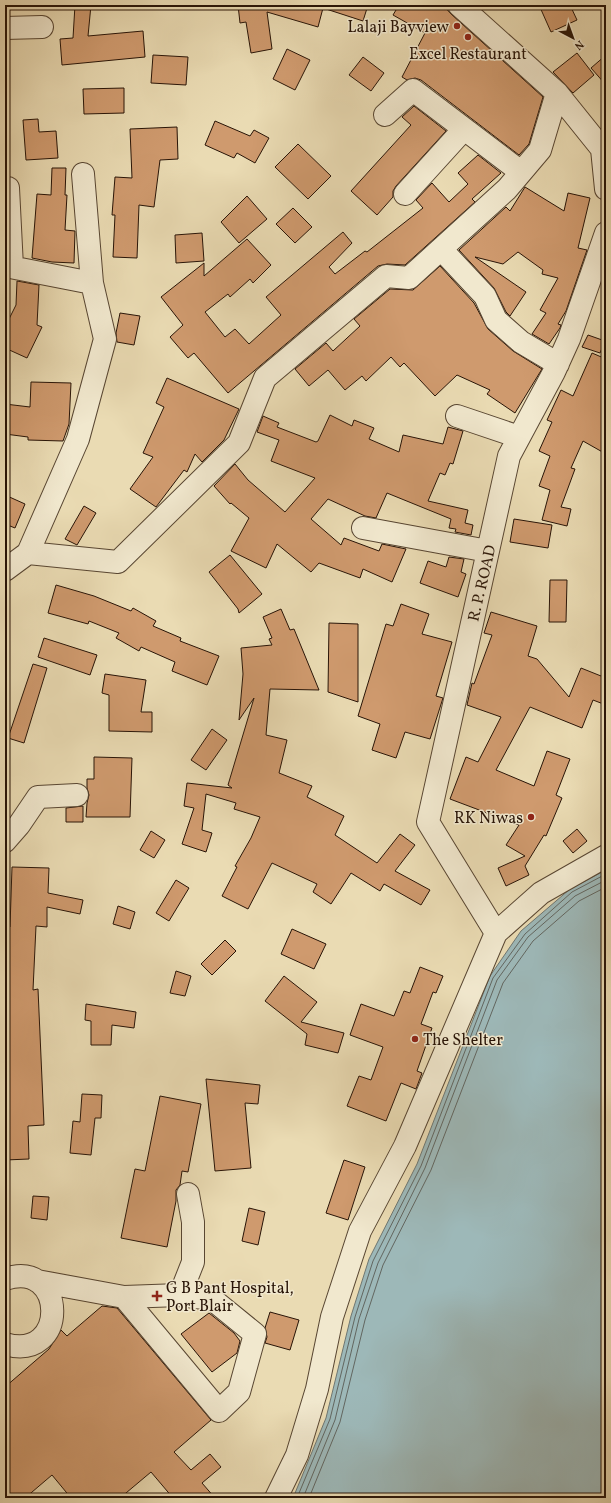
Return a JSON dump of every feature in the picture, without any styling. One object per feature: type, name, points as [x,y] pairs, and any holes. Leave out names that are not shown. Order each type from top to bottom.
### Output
[{"type":"street","points":[[459,5],[557,93],[602,149],[606,189]]},
{"type":"street","points":[[5,28],[42,27]]},
{"type":"street","points":[[385,115],[414,90],[521,172]]},
{"type":"street","points":[[28,553],[118,562],[240,443],[265,378],[386,276],[409,278],[507,189],[540,150],[557,93]]},
{"type":"street","points":[[405,194],[464,128]]},
{"type":"street","points":[[5,570],[28,553],[78,439],[106,339],[92,283],[83,174]]},
{"type":"street","points":[[8,188],[8,267],[92,283]]},
{"type":"street","name":"R. P. ROAD","points":[[496,933],[428,822],[509,456],[558,364],[569,339],[606,233]]},
{"type":"street","points":[[441,249],[485,296],[496,320],[521,342],[558,364]]},
{"type":"street","points":[[457,416],[519,436]]},
{"type":"street","points":[[363,528],[488,551]]},
{"type":"street","points":[[5,853],[12,833],[38,797],[77,795]]},
{"type":"street","points":[[276,1498],[297,1455],[317,1389],[332,1317],[360,1231],[405,1146],[496,933],[541,893],[606,856]]},
{"type":"street","points":[[180,1295],[193,1262],[193,1222],[188,1194]]},
{"type":"street","points":[[5,1279],[14,1276],[25,1276],[37,1281],[124,1297],[180,1295],[212,1299],[255,1334],[239,1392],[219,1411],[124,1297]]},
{"type":"street","points":[[5,1344],[26,1346],[37,1341],[46,1333],[52,1322],[54,1311],[51,1299],[46,1289],[37,1281]]},
{"type":"street","points":[[54,1311],[76,1288]]},
{"type":"water","points":[[606,870],[606,1498],[293,1498],[326,1418],[351,1316],[369,1259],[417,1164],[490,976],[521,931],[570,889]]},
{"type":"building","points":[[75,5],[91,5],[88,36],[143,31],[145,57],[62,65],[60,39],[73,38]]},
{"type":"building","points":[[238,5],[368,5],[363,21],[323,8],[318,27],[267,12],[272,49],[251,53],[246,22],[240,23]]},
{"type":"building","points":[[399,5],[443,5],[451,14],[543,97],[529,144],[519,155],[421,80],[415,78],[407,80],[402,77],[425,33],[393,15]]},
{"type":"building","points":[[539,5],[570,5],[577,20],[551,32]]},
{"type":"building","points":[[287,49],[310,60],[295,90],[273,79]]},
{"type":"building","points":[[577,53],[594,75],[573,93],[553,72]]},
{"type":"building","points":[[153,55],[188,57],[186,85],[151,83]]},
{"type":"building","points":[[606,55],[606,85],[591,68]]},
{"type":"building","points":[[363,57],[384,73],[371,91],[349,75]]},
{"type":"building","points":[[124,88],[124,113],[84,114],[83,89]]},
{"type":"building","points":[[414,106],[446,131],[396,186],[393,191],[393,197],[377,215],[351,191],[411,125],[402,117]]},
{"type":"building","points":[[38,119],[39,132],[56,131],[58,158],[26,160],[23,120]]},
{"type":"building","points":[[215,121],[250,136],[254,130],[269,138],[255,163],[237,153],[234,158],[205,145]]},
{"type":"building","points":[[177,127],[178,159],[160,160],[154,207],[139,205],[137,258],[113,257],[115,215],[112,215],[115,177],[132,178],[130,129]]},
{"type":"building","points":[[298,144],[331,176],[308,199],[275,167]]},
{"type":"building","points":[[478,155],[501,173],[472,199],[475,202],[405,265],[387,264],[378,266],[228,393],[194,353],[188,358],[170,337],[183,325],[161,297],[204,263],[204,276],[247,239],[271,265],[253,283],[250,279],[230,297],[228,294],[205,312],[225,337],[235,329],[249,344],[281,315],[266,297],[343,232],[352,243],[329,267],[335,274],[365,251],[367,252],[423,208],[416,200],[432,183],[449,202],[468,184],[458,173]]},
{"type":"building","points":[[52,168],[66,168],[65,195],[67,195],[65,230],[75,231],[74,263],[52,262],[32,258],[37,194],[51,195]]},
{"type":"building","points":[[525,187],[564,211],[568,193],[590,198],[578,248],[587,250],[566,311],[558,324],[561,325],[560,328],[549,344],[532,334],[546,313],[540,310],[558,278],[542,274],[543,270],[518,252],[503,264],[475,257],[526,292],[510,316],[506,312],[494,288],[459,250],[506,207],[510,211]]},
{"type":"building","points":[[247,196],[267,219],[239,243],[221,222]]},
{"type":"building","points":[[293,208],[312,227],[295,243],[276,224]]},
{"type":"building","points":[[202,233],[204,261],[176,263],[175,235]]},
{"type":"building","points":[[440,266],[474,303],[488,329],[513,351],[542,369],[515,413],[487,394],[490,390],[457,375],[435,396],[404,363],[400,367],[391,357],[366,381],[362,376],[345,390],[328,370],[309,386],[295,369],[326,343],[333,351],[360,326],[354,319],[390,289],[413,290]]},
{"type":"building","points":[[17,281],[39,285],[37,325],[42,327],[27,358],[5,348],[5,327],[16,305]]},
{"type":"building","points":[[120,313],[140,316],[134,345],[117,342],[116,333]]},
{"type":"building","points":[[588,335],[605,341],[600,353],[582,347]]},
{"type":"building","points":[[592,353],[606,359],[606,454],[583,441],[571,468],[575,469],[561,507],[571,509],[567,526],[542,520],[550,490],[539,486],[550,456],[539,451],[552,422],[547,420],[561,390],[573,396]]},
{"type":"building","points":[[167,378],[239,409],[224,440],[202,462],[195,454],[187,472],[184,470],[156,507],[130,489],[153,457],[143,453],[164,407],[156,403]]},
{"type":"building","points":[[31,382],[71,383],[69,424],[63,441],[28,440],[28,437],[5,434],[5,404],[30,407]]},
{"type":"building","points":[[330,415],[352,426],[354,420],[374,428],[369,439],[399,452],[403,435],[443,444],[448,427],[463,431],[453,464],[450,463],[445,475],[440,473],[428,501],[468,510],[465,523],[473,525],[471,535],[455,532],[456,529],[449,528],[451,519],[387,493],[376,518],[365,516],[328,499],[311,519],[341,545],[344,538],[379,551],[382,544],[406,549],[392,582],[363,569],[360,578],[319,563],[311,572],[277,544],[266,568],[231,551],[249,518],[231,503],[230,504],[214,486],[235,464],[248,480],[285,512],[315,478],[271,461],[279,440],[257,432],[263,416],[279,423],[277,427],[316,442],[318,441]]},
{"type":"building","points":[[5,495],[25,504],[15,528],[5,524]]},
{"type":"building","points":[[84,506],[96,513],[77,545],[65,539]]},
{"type":"building","points":[[514,519],[552,525],[548,548],[510,542]]},
{"type":"building","points":[[230,555],[262,594],[239,613],[238,609],[209,572]]},
{"type":"building","points":[[449,557],[464,559],[461,572],[466,574],[458,597],[420,583],[428,561],[446,567]]},
{"type":"building","points":[[550,580],[567,580],[566,622],[549,622]]},
{"type":"building","points":[[56,585],[94,596],[131,611],[133,608],[156,621],[153,626],[181,638],[180,641],[219,656],[207,685],[172,671],[175,662],[141,647],[139,651],[116,638],[119,633],[89,621],[88,624],[48,613]]},
{"type":"building","points":[[401,604],[429,614],[422,634],[452,642],[436,696],[443,698],[430,739],[405,732],[396,758],[372,750],[380,724],[358,716],[386,624],[393,626]]},
{"type":"building","points":[[281,609],[290,630],[294,629],[319,690],[270,689],[266,735],[287,740],[279,773],[312,786],[307,797],[344,816],[335,835],[377,863],[400,834],[415,845],[395,871],[430,890],[421,905],[384,884],[380,891],[351,873],[331,904],[313,892],[317,884],[272,863],[248,909],[222,896],[237,867],[235,866],[251,838],[260,817],[234,809],[236,803],[206,794],[202,830],[212,833],[206,852],[182,844],[194,808],[184,806],[187,783],[232,788],[228,785],[254,698],[239,720],[243,674],[241,648],[272,645],[269,639],[272,638],[263,617]]},
{"type":"building","points":[[491,612],[537,626],[528,656],[537,659],[569,697],[581,668],[606,678],[606,705],[593,700],[582,728],[530,707],[496,770],[534,786],[547,751],[570,759],[556,795],[562,798],[546,836],[544,835],[525,866],[529,875],[506,886],[498,868],[525,856],[506,845],[519,825],[450,799],[466,757],[478,762],[501,717],[467,705],[472,683],[474,684],[492,635],[484,633]]},
{"type":"building","points":[[329,623],[358,624],[358,702],[328,692]]},
{"type":"building","points":[[44,638],[97,655],[90,675],[38,657]]},
{"type":"building","points":[[33,664],[47,668],[24,743],[8,738]]},
{"type":"building","points":[[105,674],[146,680],[141,712],[152,712],[152,732],[109,731],[109,695],[102,693]]},
{"type":"building","points":[[212,729],[227,740],[206,770],[191,760]]},
{"type":"building","points":[[94,757],[132,758],[130,817],[86,817],[89,795],[87,779],[94,779]]},
{"type":"building","points":[[83,806],[83,822],[66,822],[66,808]]},
{"type":"building","points":[[577,829],[587,841],[573,853],[563,841]]},
{"type":"building","points":[[151,831],[165,840],[154,858],[140,850]]},
{"type":"building","points":[[12,867],[49,868],[48,893],[83,900],[80,914],[47,907],[47,927],[36,926],[33,990],[38,989],[44,1125],[28,1126],[29,1159],[5,1160],[5,927],[10,927]]},
{"type":"building","points":[[176,880],[189,888],[169,921],[156,913]]},
{"type":"building","points":[[118,906],[135,912],[130,929],[113,924]]},
{"type":"building","points":[[292,929],[326,944],[314,969],[281,954]]},
{"type":"building","points":[[225,940],[236,951],[212,975],[201,964]]},
{"type":"building","points":[[420,967],[443,976],[436,993],[433,992],[421,1024],[432,1028],[417,1071],[422,1073],[416,1089],[401,1083],[386,1121],[347,1106],[359,1076],[371,1080],[383,1047],[350,1035],[361,1004],[394,1016],[404,991],[410,993]]},
{"type":"building","points":[[176,971],[191,976],[185,996],[170,993]]},
{"type":"building","points":[[284,976],[317,1002],[301,1022],[344,1033],[338,1053],[305,1045],[307,1034],[265,1001]]},
{"type":"building","points":[[86,1004],[136,1012],[134,1028],[112,1025],[111,1045],[91,1045],[91,1021],[85,1020]]},
{"type":"building","points":[[206,1079],[260,1085],[258,1104],[245,1103],[251,1168],[215,1171]]},
{"type":"building","points":[[82,1094],[102,1095],[101,1118],[95,1118],[91,1155],[70,1153],[73,1121],[80,1122]]},
{"type":"building","points":[[160,1096],[201,1104],[188,1172],[182,1171],[180,1185],[176,1190],[176,1201],[167,1247],[121,1238],[135,1169],[145,1171]]},
{"type":"building","points":[[344,1160],[365,1167],[348,1220],[326,1213]]},
{"type":"building","points":[[33,1196],[49,1197],[47,1220],[31,1218]]},
{"type":"building","points":[[249,1208],[265,1212],[258,1245],[242,1241]]},
{"type":"building","points":[[102,1306],[117,1308],[211,1420],[174,1452],[191,1470],[210,1454],[221,1467],[202,1483],[215,1498],[173,1498],[151,1472],[120,1498],[71,1498],[52,1475],[25,1498],[5,1498],[5,1387],[49,1349],[61,1330],[67,1336]]},
{"type":"building","points":[[270,1312],[299,1320],[290,1350],[265,1343],[267,1337],[265,1328]]},
{"type":"building","points":[[209,1313],[234,1333],[240,1341],[237,1353],[212,1372],[181,1334]]},
{"type":"place","name":"Lalaji Bayview","points":[[457,26]]},
{"type":"place","name":"Excel Restaurant","points":[[468,37]]},
{"type":"place","name":"RK Niwas","points":[[531,817]]},
{"type":"place","name":"The Shelter","points":[[415,1039]]},
{"type":"place","name":"G B Pant Hospital, Port Blair","points":[[157,1296]]}]
